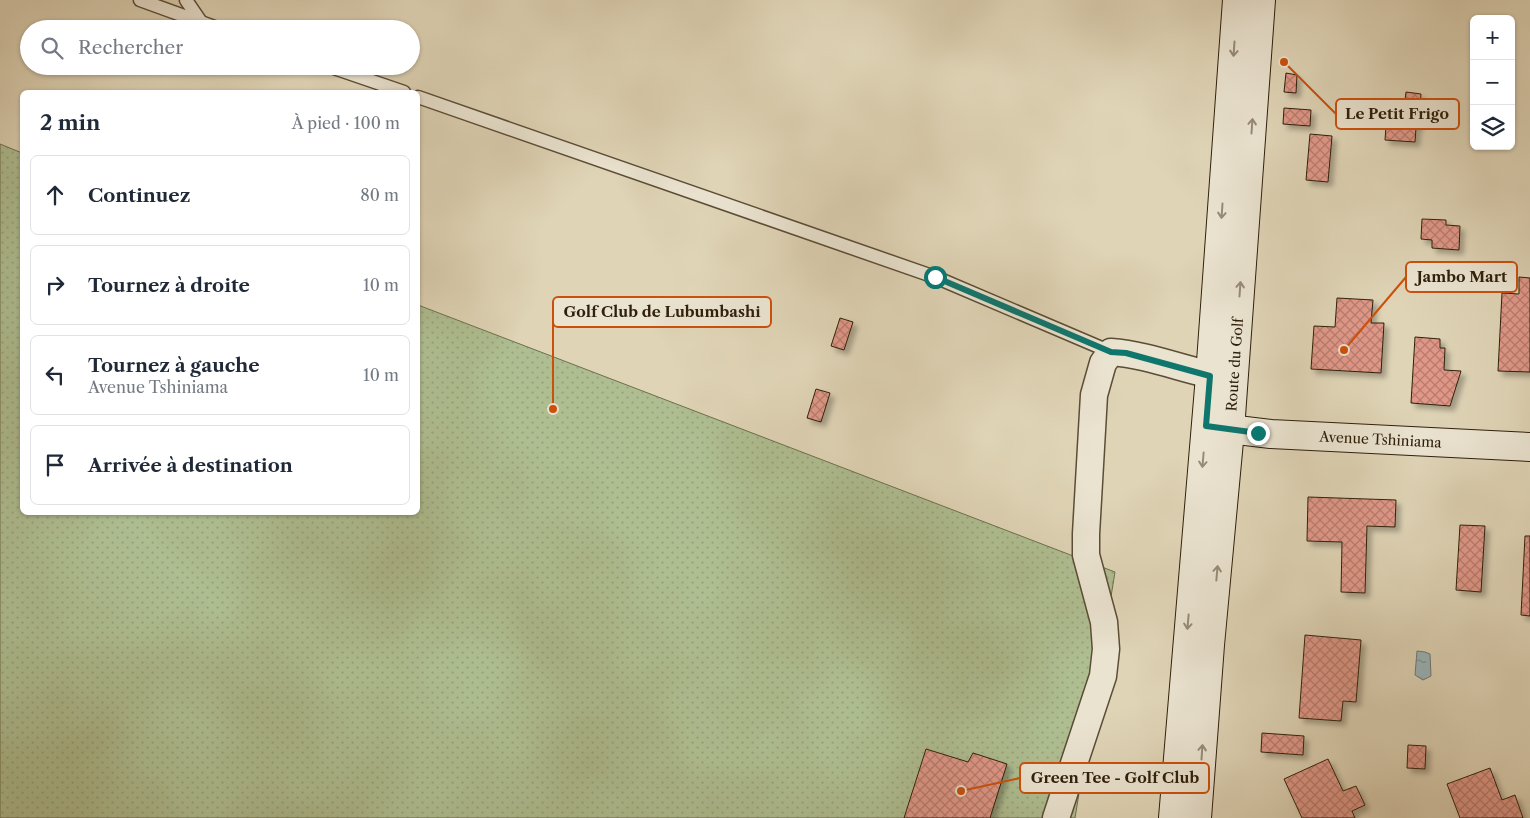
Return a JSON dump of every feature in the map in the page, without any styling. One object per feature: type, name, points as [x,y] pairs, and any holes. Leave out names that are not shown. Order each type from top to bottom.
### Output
[{"type":"main road","points":[[1222,378],[1237,0]]},
{"type":"main road","name":"Route du Golf","points":[[1197,818],[1210,645],[1218,428],[1261,0]]},
{"type":"main road","points":[[1173,818],[1190,602],[1218,428]]},
{"type":"main road","name":"Avenue Tshiniama","points":[[1218,428],[1271,434],[1530,447]]},
{"type":"street","points":[[1056,818],[1103,676],[1106,649],[1104,622],[1086,555],[1094,395],[1103,364],[1111,352],[1126,353],[1222,378]]},
{"type":"lane","points":[[140,0],[195,20]]},
{"type":"lane","points":[[186,0],[200,20]]},
{"type":"lane","points":[[354,75],[398,90]]},
{"type":"lane","points":[[420,98],[935,277],[1111,352]]},
{"type":"green space","points":[[0,144],[20,152],[20,515],[420,515],[420,306],[1115,572],[1075,818],[0,818]]},
{"type":"water","points":[[1417,651],[1430,654],[1431,676],[1423,680],[1415,675]]},
{"type":"building","points":[[1286,73],[1297,75],[1296,93],[1284,92]]},
{"type":"building","points":[[1406,92],[1421,94],[1418,127],[1402,125]]},
{"type":"building","points":[[1284,108],[1311,110],[1310,126],[1283,124]]},
{"type":"building","points":[[1386,126],[1416,128],[1415,142],[1385,140]]},
{"type":"building","points":[[1310,134],[1332,136],[1328,182],[1306,180]]},
{"type":"building","points":[[1422,219],[1446,220],[1446,225],[1460,226],[1459,250],[1432,248],[1432,240],[1421,239]]},
{"type":"building","points":[[1519,277],[1530,278],[1530,372],[1498,371],[1502,293],[1519,294]]},
{"type":"building","points":[[1337,298],[1373,300],[1371,323],[1384,323],[1381,373],[1311,369],[1314,326],[1335,327]]},
{"type":"building","points":[[840,318],[853,322],[844,350],[831,346]]},
{"type":"building","points":[[1415,337],[1440,339],[1440,348],[1445,348],[1444,370],[1461,371],[1450,406],[1411,403]]},
{"type":"building","points":[[816,389],[830,393],[821,422],[807,418]]},
{"type":"building","points":[[1308,497],[1396,500],[1395,527],[1367,526],[1365,593],[1341,592],[1342,542],[1307,541]]},
{"type":"building","points":[[1460,525],[1485,526],[1481,592],[1456,590]]},
{"type":"building","points":[[1525,536],[1530,536],[1530,616],[1521,615]]},
{"type":"building","points":[[1305,635],[1361,640],[1356,702],[1343,701],[1341,721],[1299,718]]},
{"type":"building","points":[[1262,733],[1304,736],[1303,755],[1261,752]]},
{"type":"building","points":[[1408,745],[1426,746],[1425,769],[1407,768]]},
{"type":"building","points":[[926,749],[968,762],[973,753],[1007,764],[990,818],[904,818]]},
{"type":"building","points":[[1328,759],[1343,791],[1356,786],[1365,805],[1352,811],[1355,818],[1302,818],[1284,779]]},
{"type":"building","points":[[1490,768],[1502,800],[1515,795],[1523,818],[1460,818],[1447,784]]},
{"type":"place","name":"Le Petit Frigo","points":[[1284,62]]},
{"type":"place","name":"Jambo Mart","points":[[1344,350]]},
{"type":"place","name":"Golf Club de Lubumbashi","points":[[553,409]]},
{"type":"place","name":"Green Tee - Golf Club","points":[[961,791]]},
{"type":"route","points":[[935,277],[1111,352],[1126,353],[1210,376],[1206,426],[1258,433]]}]
